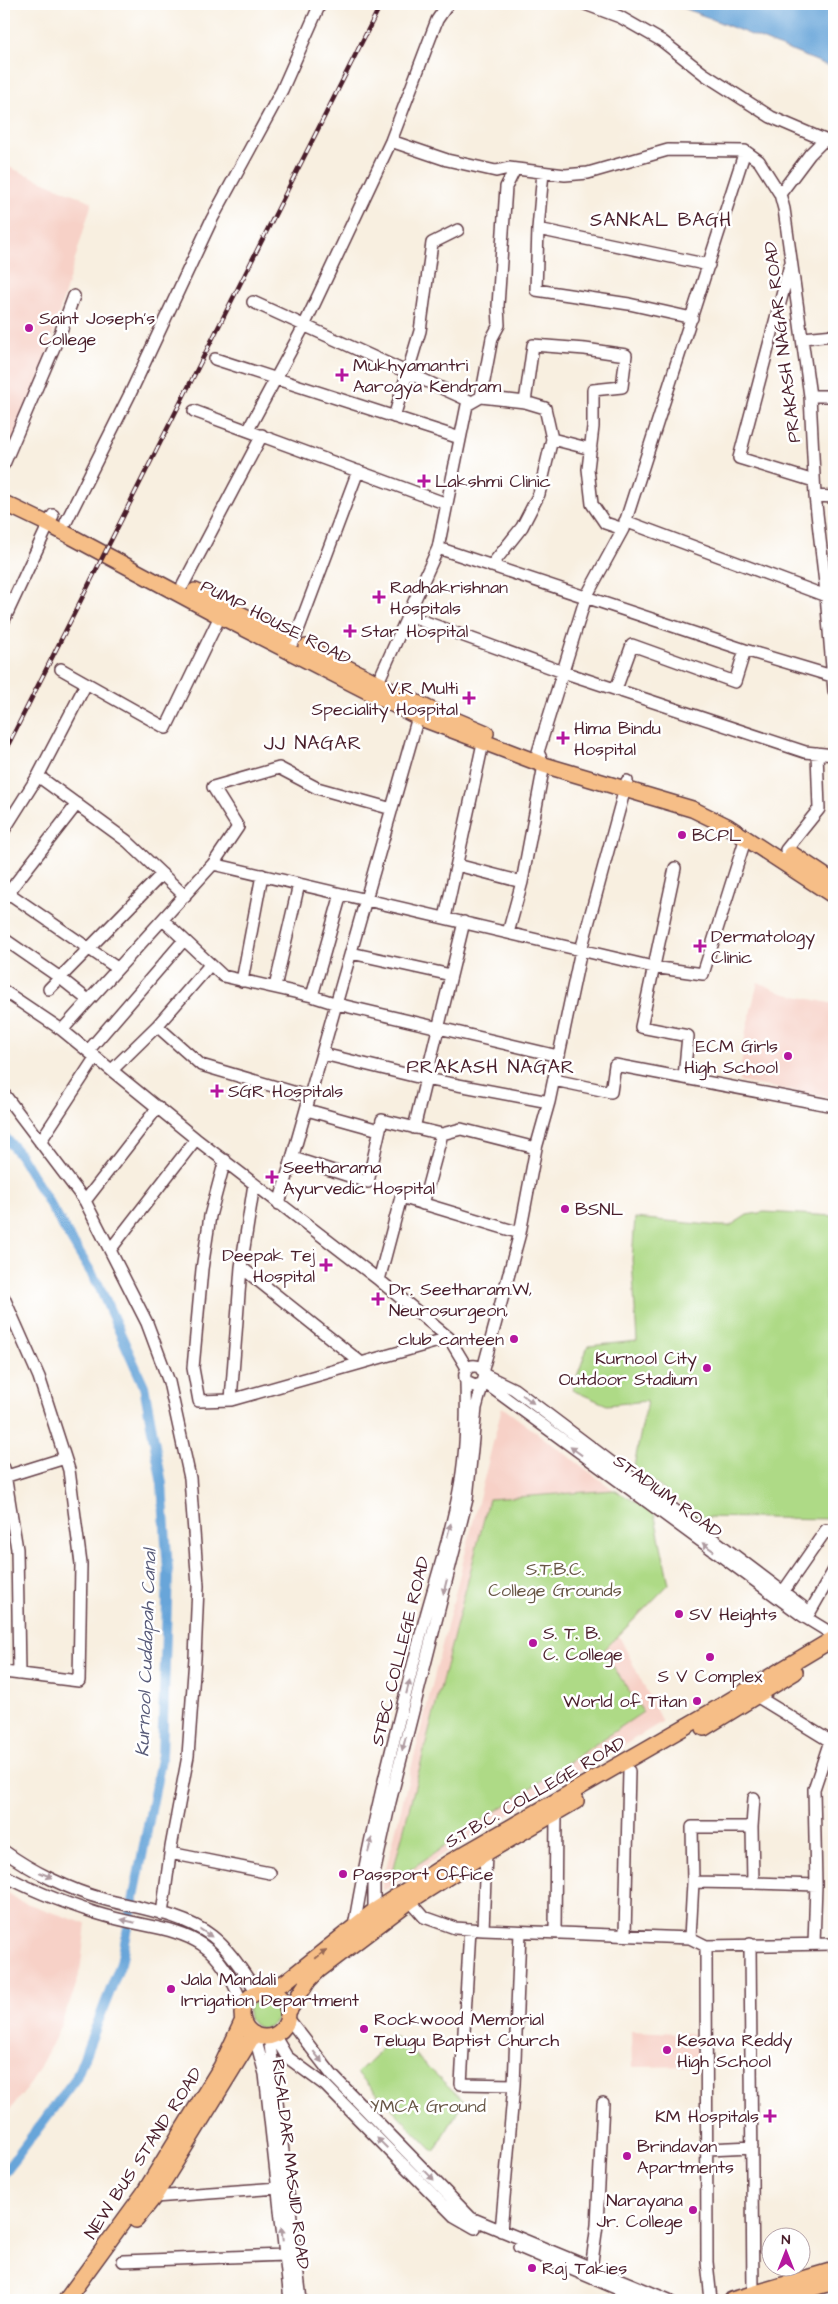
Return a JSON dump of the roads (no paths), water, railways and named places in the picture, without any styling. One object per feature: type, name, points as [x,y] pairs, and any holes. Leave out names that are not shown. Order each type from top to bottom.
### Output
[{"type":"main road","points":[[4,494],[183,585],[223,611],[294,641],[378,682],[429,710],[541,759],[626,785],[692,809],[746,837],[834,896]]},
{"type":"main road","name":"PUMP HOUSE ROAD","points":[[4,503],[56,520],[418,717],[484,743],[541,759]]},
{"type":"main road","points":[[626,785],[692,800],[731,818],[786,850],[834,882]]},
{"type":"main road","name":"S.T.B.C. COLLEGE ROAD","points":[[262,1991],[285,1982],[354,1927],[376,1919],[410,1901],[486,1853],[758,1697],[834,1637]]},
{"type":"main road","name":"S.T.B.C. COLLEGE ROAD","points":[[288,2015],[308,1981],[376,1919],[459,1857],[685,1727],[834,1637]]},
{"type":"main road","points":[[262,1991],[273,1992],[283,2000],[288,2015],[282,2030],[271,2036],[254,2034],[243,2013],[246,2001],[262,1991]]},
{"type":"main road","name":"NEW BUS STAND ROAD","points":[[66,2300],[144,2193],[221,2067],[243,2013]]},
{"type":"main road","name":"NEW BUS STAND ROAD","points":[[78,2300],[154,2197],[254,2034]]},
{"type":"main road","points":[[732,2300],[755,2296],[834,2270]]},
{"type":"main road","points":[[770,2300],[834,2282]]},
{"type":"street","points":[[4,620],[56,520],[130,394],[212,219],[282,90],[320,4]]},
{"type":"street","points":[[248,430],[303,325],[391,142],[437,20],[448,4]]},
{"type":"street","points":[[584,4],[620,17],[662,40],[704,74],[771,117],[829,142],[780,194]]},
{"type":"street","points":[[391,142],[447,160],[496,172],[512,168],[565,175],[588,173],[668,150],[745,152],[624,525],[586,597],[563,672],[541,759],[522,882],[508,933]]},
{"type":"street","name":"PRAKASH NAGAR ROAD","points":[[745,152],[759,161],[780,194],[792,261],[810,396],[815,496],[830,583],[826,596],[832,643],[834,691]]},
{"type":"street","points":[[378,682],[410,616],[438,548],[467,405],[477,399],[492,338],[499,324],[498,306],[506,188],[512,168]]},
{"type":"street","points":[[543,172],[538,229],[536,290],[629,304],[692,318]]},
{"type":"street","points":[[538,229],[709,265]]},
{"type":"street","points":[[394,417],[420,331],[432,243],[458,230]]},
{"type":"street","points":[[792,261],[739,458],[814,481]]},
{"type":"street","points":[[4,464],[74,296]]},
{"type":"street","points":[[253,302],[408,372],[477,399],[525,402],[545,408],[552,439],[539,494],[522,528],[491,566]]},
{"type":"street","points":[[803,338],[834,335]]},
{"type":"street","points":[[525,402],[533,345],[585,349],[626,355],[622,387],[593,390],[594,427],[588,469],[592,504],[605,523],[624,525],[826,596]]},
{"type":"street","points":[[215,359],[460,438]]},
{"type":"street","points":[[810,396],[834,396]]},
{"type":"street","points":[[194,411],[447,504]]},
{"type":"street","points":[[183,585],[262,435]]},
{"type":"street","points":[[552,439],[591,449]]},
{"type":"street","points":[[294,641],[358,470]]},
{"type":"street","points":[[815,496],[834,496]]},
{"type":"street","points":[[438,548],[745,650],[832,676]]},
{"type":"street","points":[[61,669],[166,728],[223,611]]},
{"type":"street","points":[[410,616],[563,672],[805,752],[834,755]]},
{"type":"street","points":[[616,689],[632,645],[734,682],[745,650]]},
{"type":"street","points":[[4,830],[38,776],[86,684]]},
{"type":"street","points":[[279,1204],[418,717]]},
{"type":"street","points":[[445,918],[484,743]]},
{"type":"street","points":[[786,850],[819,810],[817,753]]},
{"type":"street","points":[[62,1030],[213,864],[238,827],[213,787],[278,768],[317,788],[392,809]]},
{"type":"street","points":[[38,776],[127,841],[185,896]]},
{"type":"street","name":"STBC COLLEGE ROAD","points":[[376,1919],[374,1874],[390,1802],[467,1498],[476,1408],[520,1233],[536,1148],[554,1080],[581,950],[626,785]]},
{"type":"street","points":[[77,804],[5,894],[117,968]]},
{"type":"street","points":[[213,864],[581,950],[653,966],[703,974],[746,837]]},
{"type":"street","points":[[457,865],[522,882]]},
{"type":"street","points":[[675,868],[641,1028],[688,1036],[684,1077]]},
{"type":"street","points":[[49,989],[162,874]]},
{"type":"street","points":[[242,981],[262,875]]},
{"type":"street","points":[[275,987],[299,884]]},
{"type":"street","points":[[312,996],[341,894]]},
{"type":"street","points":[[163,920],[223,976],[312,996],[438,1029],[558,1056]]},
{"type":"street","points":[[414,1128],[464,922]]},
{"type":"street","points":[[4,939],[59,977],[88,1000]]},
{"type":"street","points":[[40,1142],[92,1055],[184,940]]},
{"type":"street","points":[[351,953],[451,975]]},
{"type":"street","points":[[112,1070],[157,1026],[210,965]]},
{"type":"street","points":[[4,991],[62,1030],[196,1140],[225,1160],[279,1204],[379,1280],[449,1338],[467,1368]]},
{"type":"street","points":[[157,1026],[201,1065],[310,1097]]},
{"type":"street","points":[[323,1054],[426,1079],[549,1102]]},
{"type":"street","points":[[554,1080],[611,1092],[615,1065],[834,1106]]},
{"type":"street","points":[[4,1094],[85,1200],[147,1323],[169,1382],[190,1478],[198,1586],[195,1658],[188,1756],[170,1853],[162,1914]]},
{"type":"street","points":[[85,1200],[158,1107]]},
{"type":"street","points":[[307,1110],[379,1130]]},
{"type":"street","points":[[293,1158],[368,1182],[382,1120],[442,1134],[461,1129],[536,1148]]},
{"type":"street","points":[[423,1204],[442,1134]]},
{"type":"street","points":[[110,1250],[196,1140]]},
{"type":"street","points":[[225,1160],[210,1216],[202,1269],[193,1368],[199,1401],[230,1400],[449,1338]]},
{"type":"street","points":[[230,1400],[241,1267],[254,1184]]},
{"type":"street","points":[[379,1280],[400,1197],[520,1233]]},
{"type":"street","points":[[241,1267],[359,1362]]},
{"type":"street","points":[[4,1301],[39,1377],[69,1470],[81,1564],[79,1681],[4,1672]]},
{"type":"street","points":[[474,1365],[483,1377],[472,1386],[466,1382],[464,1375],[467,1368],[474,1365]]},
{"type":"street","name":"STADIUM ROAD","points":[[483,1377],[514,1388],[810,1612],[834,1637]]},
{"type":"street","name":"STADIUM ROAD","points":[[483,1377],[803,1616],[834,1637]]},
{"type":"street","name":"STBC COLLEGE ROAD","points":[[354,1927],[362,1877],[384,1783],[459,1492],[464,1461],[466,1382]]},
{"type":"street","points":[[19,1674],[17,1549],[5,1474],[65,1458]]},
{"type":"street","points":[[783,1592],[826,1530],[834,1534]]},
{"type":"street","points":[[810,1612],[834,1570]]},
{"type":"street","points":[[758,1697],[830,1741],[814,1789],[816,1885],[814,1944]]},
{"type":"street","points":[[625,1935],[629,1771]]},
{"type":"street","points":[[754,1798],[752,1827],[754,1883]]},
{"type":"street","points":[[555,1933],[556,1812]]},
{"type":"street","points":[[690,1938],[693,1882],[692,1828],[752,1827]]},
{"type":"street","points":[[4,1851],[26,1867],[101,1898],[191,1923],[212,1936],[230,1953],[262,1991]]},
{"type":"street","points":[[170,1853],[270,1873]]},
{"type":"street","points":[[483,1930],[486,1853]]},
{"type":"street","points":[[4,1875],[38,1892],[96,1913],[187,1935],[206,1946],[222,1964],[234,1981],[243,2013]]},
{"type":"street","points":[[693,1882],[816,1885]]},
{"type":"street","points":[[410,1901],[424,1917],[455,1928],[690,1938],[706,1946],[834,1944]]},
{"type":"street","points":[[470,1929],[462,2084],[514,2085]]},
{"type":"street","points":[[501,2231],[514,2085],[520,1932]]},
{"type":"street","points":[[750,1944],[755,2296]]},
{"type":"street","points":[[706,1946],[707,2262],[710,2300]]},
{"type":"street","points":[[288,2015],[332,2075],[471,2218],[669,2300]]},
{"type":"street","name":"RISALDAR MASJID ROAD","points":[[254,2034],[265,2074],[290,2300]]},
{"type":"street","points":[[271,2036],[287,2056],[325,2086],[454,2216],[471,2226],[644,2300]]},
{"type":"street","name":"RISALDAR MASJID ROAD","points":[[271,2036],[301,2300]]},
{"type":"street","points":[[591,2268],[597,2225],[603,2103]]},
{"type":"street","points":[[708,2149],[752,2147]]},
{"type":"street","points":[[154,2197],[278,2188]]},
{"type":"street","points":[[123,2261],[285,2255]]},
{"type":"water","points":[[674,4],[834,4],[834,68]]},
{"type":"waterway","name":"Kurnool Cuddapah Canal","points":[[4,1136],[20,1155],[98,1284],[144,1386],[162,1484],[168,1571],[162,1754],[121,1963],[76,2078],[4,2173]]},
{"type":"railway","points":[[4,753],[381,4]]},
{"type":"place","name":"Saint Joseph's College","points":[[29,328]]},
{"type":"place","name":"Mukhyamantri Aarogya Kendram","points":[[342,375]]},
{"type":"place","name":"Lakshmi Clinic","points":[[424,481]]},
{"type":"place","name":"Radhakrishnan Hospitals","points":[[379,597]]},
{"type":"place","name":"Star Hospital","points":[[350,631]]},
{"type":"place","name":"V.R Multi Speciality Hospital","points":[[469,698]]},
{"type":"place","name":"Hima Bindu Hospital","points":[[563,738]]},
{"type":"place","name":"BCPL","points":[[682,835]]},
{"type":"place","name":"Dermatology Clinic","points":[[700,946]]},
{"type":"place","name":"ECM Girls High School","points":[[788,1056]]},
{"type":"place","name":"SGR Hospitals","points":[[217,1091]]},
{"type":"place","name":"Seetharama Ayurvedic Hospital","points":[[272,1177]]},
{"type":"place","name":"BSNL","points":[[565,1209]]},
{"type":"place","name":"Deepak Tej Hospital","points":[[326,1265]]},
{"type":"place","name":"Dr. Seetharam.W, Neurosurgeon,","points":[[378,1299]]},
{"type":"place","name":"club canteen","points":[[514,1339]]},
{"type":"place","name":"Kurnool City Outdoor Stadium","points":[[707,1368]]},
{"type":"place","name":"SV Heights","points":[[679,1614]]},
{"type":"place","name":"S. T. B. C. College","points":[[533,1643]]},
{"type":"place","name":"S V Complex","points":[[710,1657]]},
{"type":"place","name":"World of Titan","points":[[697,1701]]},
{"type":"place","name":"Passport Office","points":[[343,1874]]},
{"type":"place","name":"Jala Mandali Irrigation Department","points":[[171,1989]]},
{"type":"place","name":"Rockwood Memorial Telugu Baptist Church","points":[[364,2029]]},
{"type":"place","name":"Kesava Reddy High School","points":[[667,2050]]},
{"type":"place","name":"KM Hospitals","points":[[770,2116]]},
{"type":"place","name":"Brindavan Apartments","points":[[627,2156]]},
{"type":"place","name":"Narayana Jr. College","points":[[693,2210]]},
{"type":"place","name":"Raj Takies","points":[[532,2268]]},
{"type":"district","name":"SANKAL BAGH","points":[[661,219]]},
{"type":"district","name":"JJ NAGAR","points":[[313,742]]},
{"type":"district","name":"PRAKASH NAGAR","points":[[491,1066]]},
{"type":"park label","name":"S.T.B.C. College Grounds","points":[[555,1579]]},
{"type":"park label","name":"YMCA Ground","points":[[428,2106]]}]
